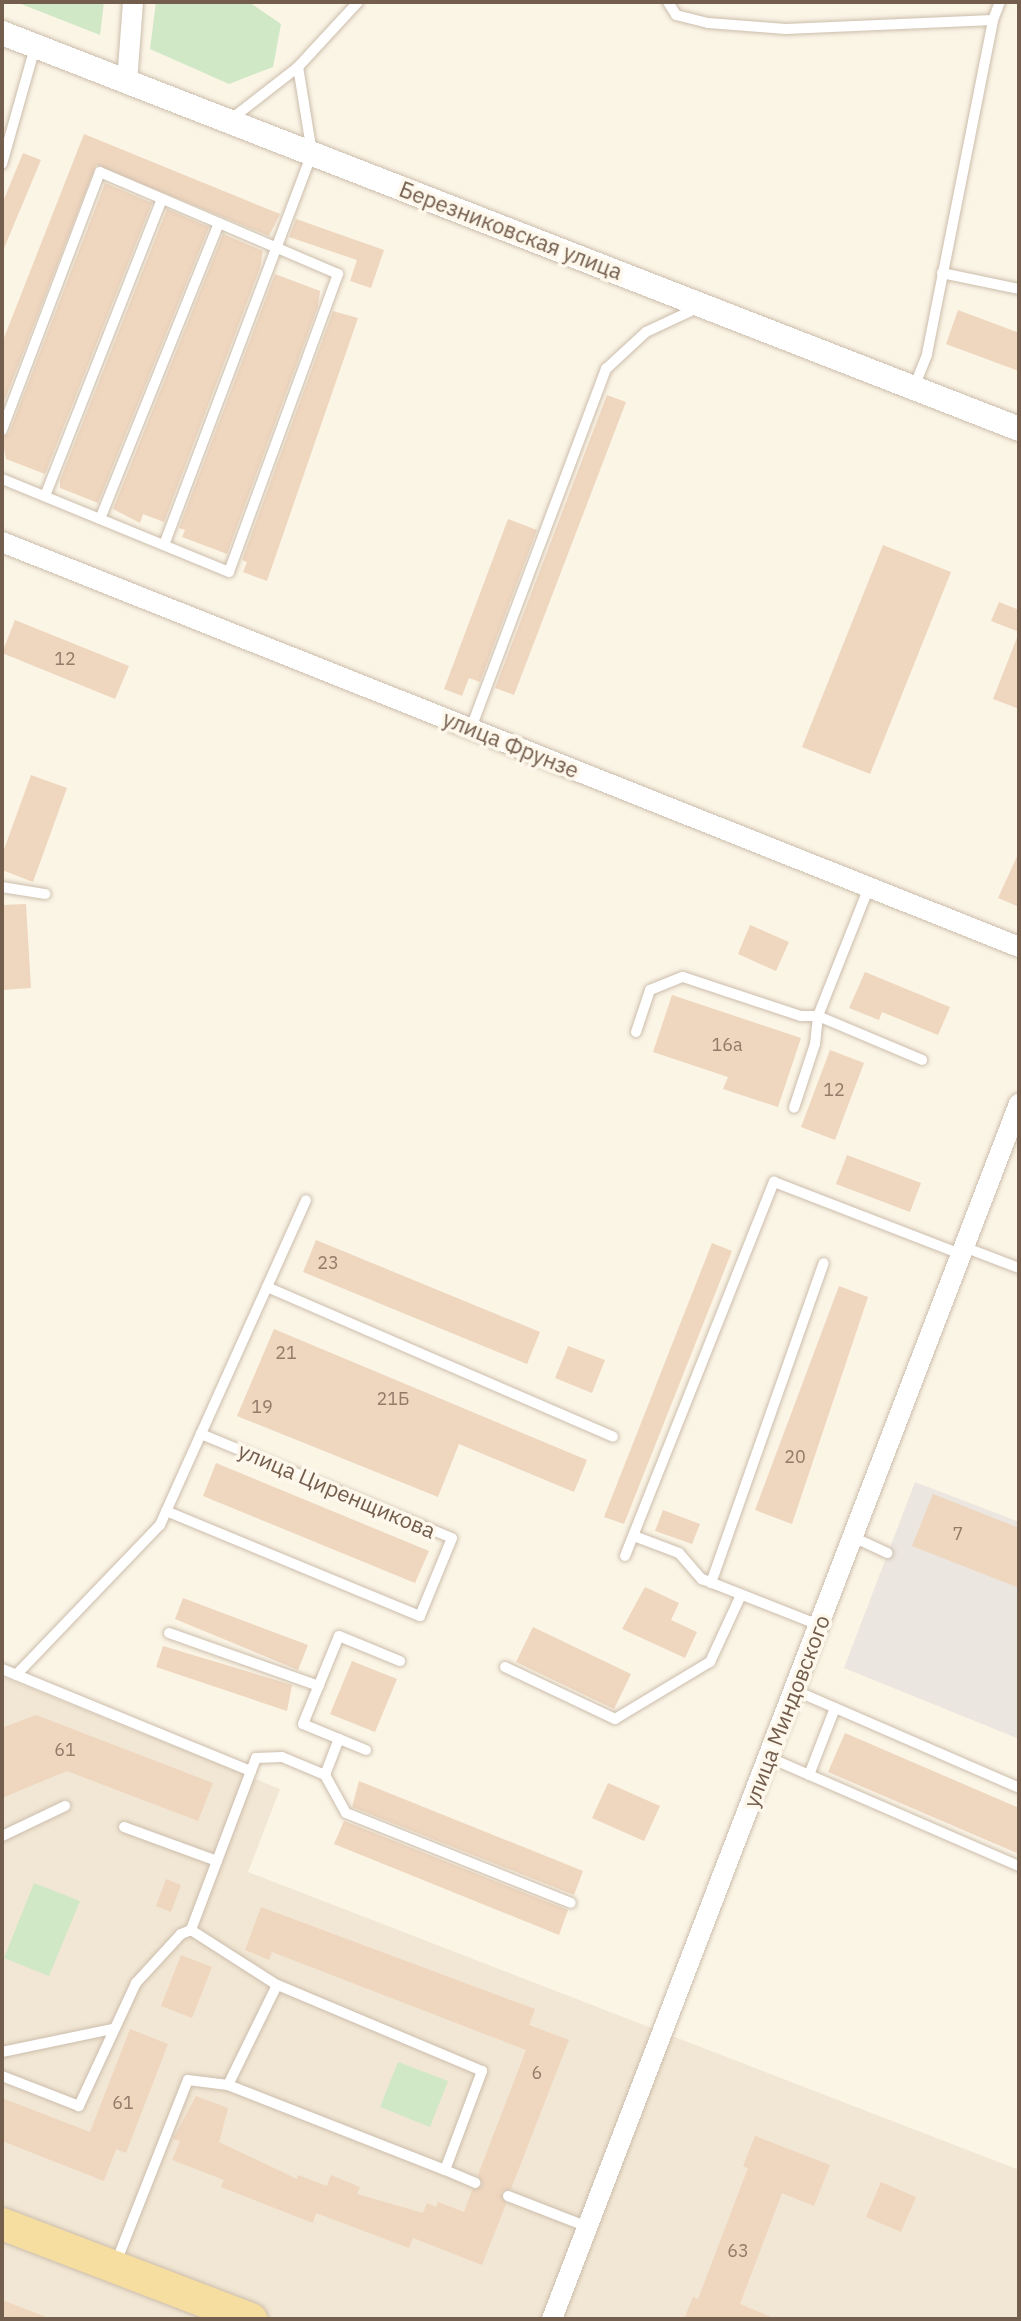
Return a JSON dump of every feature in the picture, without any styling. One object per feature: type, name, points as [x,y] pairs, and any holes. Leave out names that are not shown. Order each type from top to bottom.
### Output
[{"type":"main road","points":[[2,2224],[251,2319]]},
{"type":"street","points":[[127,82],[133,2]]},
{"type":"street","name":"Березниковская улица","points":[[2,33],[1019,429]]},
{"type":"street","name":"улица Фрунзе","points":[[2,542],[1019,947]]},
{"type":"street","name":"улица Миндовского","points":[[552,2319],[1019,1104]]},
{"type":"lane","points":[[228,121],[298,67],[358,2]]},
{"type":"lane","points":[[668,2],[676,15],[708,23],[786,29],[993,20]]},
{"type":"lane","points":[[914,387],[927,354],[993,20],[1000,2]]},
{"type":"lane","points":[[2,164],[20,84],[35,46]]},
{"type":"lane","points":[[164,545],[312,153],[298,67]]},
{"type":"lane","points":[[2,430],[100,172],[338,274],[229,572],[2,479]]},
{"type":"lane","points":[[45,496],[162,199]]},
{"type":"lane","points":[[100,519],[219,223]]},
{"type":"lane","points":[[942,273],[1019,289]]},
{"type":"lane","points":[[471,728],[606,369],[646,332],[704,305]]},
{"type":"lane","points":[[2,887],[45,894]]},
{"type":"lane","points":[[794,1108],[815,1044],[818,1016],[869,887]]},
{"type":"lane","points":[[636,1032],[650,990],[683,977],[801,1016],[818,1016],[922,1060]]},
{"type":"lane","points":[[625,1556],[774,1182],[962,1251],[1019,1268]]},
{"type":"lane","points":[[16,1675],[160,1525],[306,1200]]},
{"type":"lane","points":[[711,1583],[824,1263]]},
{"type":"lane","points":[[267,1287],[613,1437]]},
{"type":"lane","name":"улица Циренщикова","points":[[166,1511],[420,1616],[452,1538],[201,1434]]},
{"type":"lane","points":[[634,1536],[679,1553],[711,1583],[819,1625]]},
{"type":"lane","points":[[853,1537],[888,1553]]},
{"type":"lane","points":[[505,1667],[615,1719],[710,1662],[741,1595]]},
{"type":"lane","points":[[169,1633],[319,1686]]},
{"type":"lane","points":[[366,1750],[303,1724],[339,1636],[400,1661]]},
{"type":"lane","points":[[2,1669],[251,1771]]},
{"type":"lane","points":[[794,1690],[1019,1788]]},
{"type":"lane","points":[[809,1775],[835,1708]]},
{"type":"lane","points":[[325,1775],[339,1739]]},
{"type":"lane","points":[[2,2076],[79,2106],[112,2029],[136,1983],[181,1934],[191,1930],[256,1758],[282,1757],[325,1775],[346,1813],[571,1903]]},
{"type":"lane","points":[[768,1757],[1019,1866]]},
{"type":"lane","points":[[2,1836],[65,1806]]},
{"type":"lane","points":[[124,1827],[217,1861]]},
{"type":"lane","points":[[191,1930],[277,1985],[482,2071],[445,2170]]},
{"type":"lane","points":[[228,2085],[277,1985]]},
{"type":"lane","points":[[2,2052],[112,2029]]},
{"type":"lane","points":[[114,2267],[188,2080],[228,2085],[475,2183]]},
{"type":"lane","points":[[508,2196],[588,2227]]},
{"type":"shaded area","points":[[915,1482],[1019,1522],[1019,1739],[844,1668]]},
{"type":"shaded area","points":[[2,1677],[280,1789],[248,1872],[1019,2170],[1019,2319],[2,2319]]},
{"type":"green space","points":[[16,2],[104,2],[100,35]]},
{"type":"green space","points":[[156,2],[249,2],[281,24],[273,67],[229,84],[150,49]]},
{"type":"green space","points":[[34,1883],[80,1901],[49,1976],[4,1958]]},
{"type":"green space","points":[[398,2062],[448,2081],[430,2127],[380,2107]]},
{"type":"building","points":[[84,134],[280,214],[269,236],[96,165],[2,407],[2,343]]},
{"type":"building","points":[[23,153],[41,160],[2,253],[2,204]]},
{"type":"building","points":[[105,183],[152,203],[45,474],[6,459],[2,438],[9,433]]},
{"type":"building","points":[[167,209],[209,227],[98,503],[60,488],[60,480]]},
{"type":"building","points":[[296,219],[384,250],[371,288],[350,281],[357,260],[289,237]]},
{"type":"building","points":[[223,234],[263,251],[260,268],[164,522],[143,514],[140,523],[113,509]]},
{"type":"building","points":[[275,274],[320,291],[318,306],[227,554],[182,537],[185,530],[179,528]]},
{"type":"building","points":[[958,310],[1019,333],[1019,371],[946,344]]},
{"type":"building","points":[[333,311],[358,318],[267,581],[243,572],[247,562],[242,560]]},
{"type":"building","points":[[607,395],[626,402],[514,695],[495,688]]},
{"type":"building","points":[[508,519],[537,530],[480,682],[469,678],[462,696],[444,689]]},
{"type":"building","points":[[883,545],[951,572],[870,774],[802,747]]},
{"type":"building","points":[[999,602],[1019,610],[1019,632],[991,621]]},
{"type":"building","points":[[15,620],[129,666],[115,699],[2,653]]},
{"type":"building","points":[[1019,635],[1019,709],[993,699]]},
{"type":"building","points":[[31,775],[67,788],[33,882],[2,870],[2,855]]},
{"type":"building","points":[[1019,852],[1019,907],[998,898]]},
{"type":"building","points":[[26,904],[31,988],[2,990],[2,905]]},
{"type":"building","points":[[750,925],[789,942],[776,971],[738,954]]},
{"type":"building","points":[[865,972],[950,1007],[938,1035],[882,1012],[879,1020],[849,1008]]},
{"type":"building","points":[[672,995],[801,1038],[778,1107],[723,1089],[728,1077],[653,1052]]},
{"type":"building","points":[[830,1050],[864,1063],[835,1140],[801,1127]]},
{"type":"building","points":[[847,1155],[921,1183],[910,1212],[836,1184]]},
{"type":"building","points":[[316,1240],[540,1332],[527,1364],[303,1272]]},
{"type":"building","points":[[712,1243],[732,1251],[624,1524],[604,1517]]},
{"type":"building","points":[[839,1286],[868,1297],[792,1524],[755,1510]]},
{"type":"building","points":[[274,1329],[587,1460],[574,1492],[459,1444],[438,1497],[237,1416]]},
{"type":"building","points":[[568,1346],[605,1360],[592,1393],[555,1378]]},
{"type":"building","points":[[216,1463],[429,1551],[415,1583],[203,1496]]},
{"type":"building","points":[[933,1494],[1019,1528],[1019,1588],[912,1546]]},
{"type":"building","points":[[663,1510],[700,1524],[692,1544],[655,1531]]},
{"type":"building","points":[[645,1587],[679,1603],[671,1620],[697,1632],[685,1658],[622,1629]]},
{"type":"building","points":[[183,1598],[308,1645],[298,1670],[175,1619]]},
{"type":"building","points":[[533,1627],[631,1674],[614,1709],[516,1662]]},
{"type":"building","points":[[163,1646],[292,1685],[287,1711],[156,1667]]},
{"type":"building","points":[[352,1661],[397,1679],[375,1732],[330,1714]]},
{"type":"building","points":[[36,1715],[213,1783],[198,1821],[67,1771],[2,1798],[2,1728]]},
{"type":"building","points":[[845,1733],[1019,1808],[1019,1854],[828,1772]]},
{"type":"building","points":[[359,1781],[583,1871],[574,1895],[352,1807]]},
{"type":"building","points":[[608,1783],[660,1806],[644,1841],[592,1818]]},
{"type":"building","points":[[344,1821],[568,1910],[559,1935],[334,1844]]},
{"type":"building","points":[[166,1879],[181,1885],[171,1912],[156,1906]]},
{"type":"building","points":[[261,1907],[535,2009],[529,2025],[569,2040],[511,2189],[501,2192],[506,2204],[482,2265],[413,2238],[409,2248],[316,2213],[313,2223],[221,2187],[224,2180],[172,2160],[180,2141],[173,2139],[196,2096],[228,2108],[219,2142],[297,2179],[298,2175],[327,2186],[331,2175],[360,2187],[357,2194],[423,2213],[427,2203],[436,2207],[438,2202],[464,2212],[472,2190],[483,2185],[478,2175],[526,2050],[272,1952],[269,1960],[245,1950]]},
{"type":"building","points":[[181,1955],[212,1967],[192,2018],[161,2006]]},
{"type":"building","points":[[130,2029],[168,2044],[126,2153],[116,2149],[104,2181],[2,2141],[2,2098],[90,2132]]},
{"type":"building","points":[[755,2136],[830,2165],[814,2206],[782,2193],[740,2304],[776,2319],[684,2319],[693,2297],[698,2299],[748,2168],[743,2166]]},
{"type":"building","points":[[881,2182],[916,2197],[901,2232],[866,2217]]},
{"type":"building","points":[[2,2300],[49,2318],[49,2319],[2,2319]]}]
